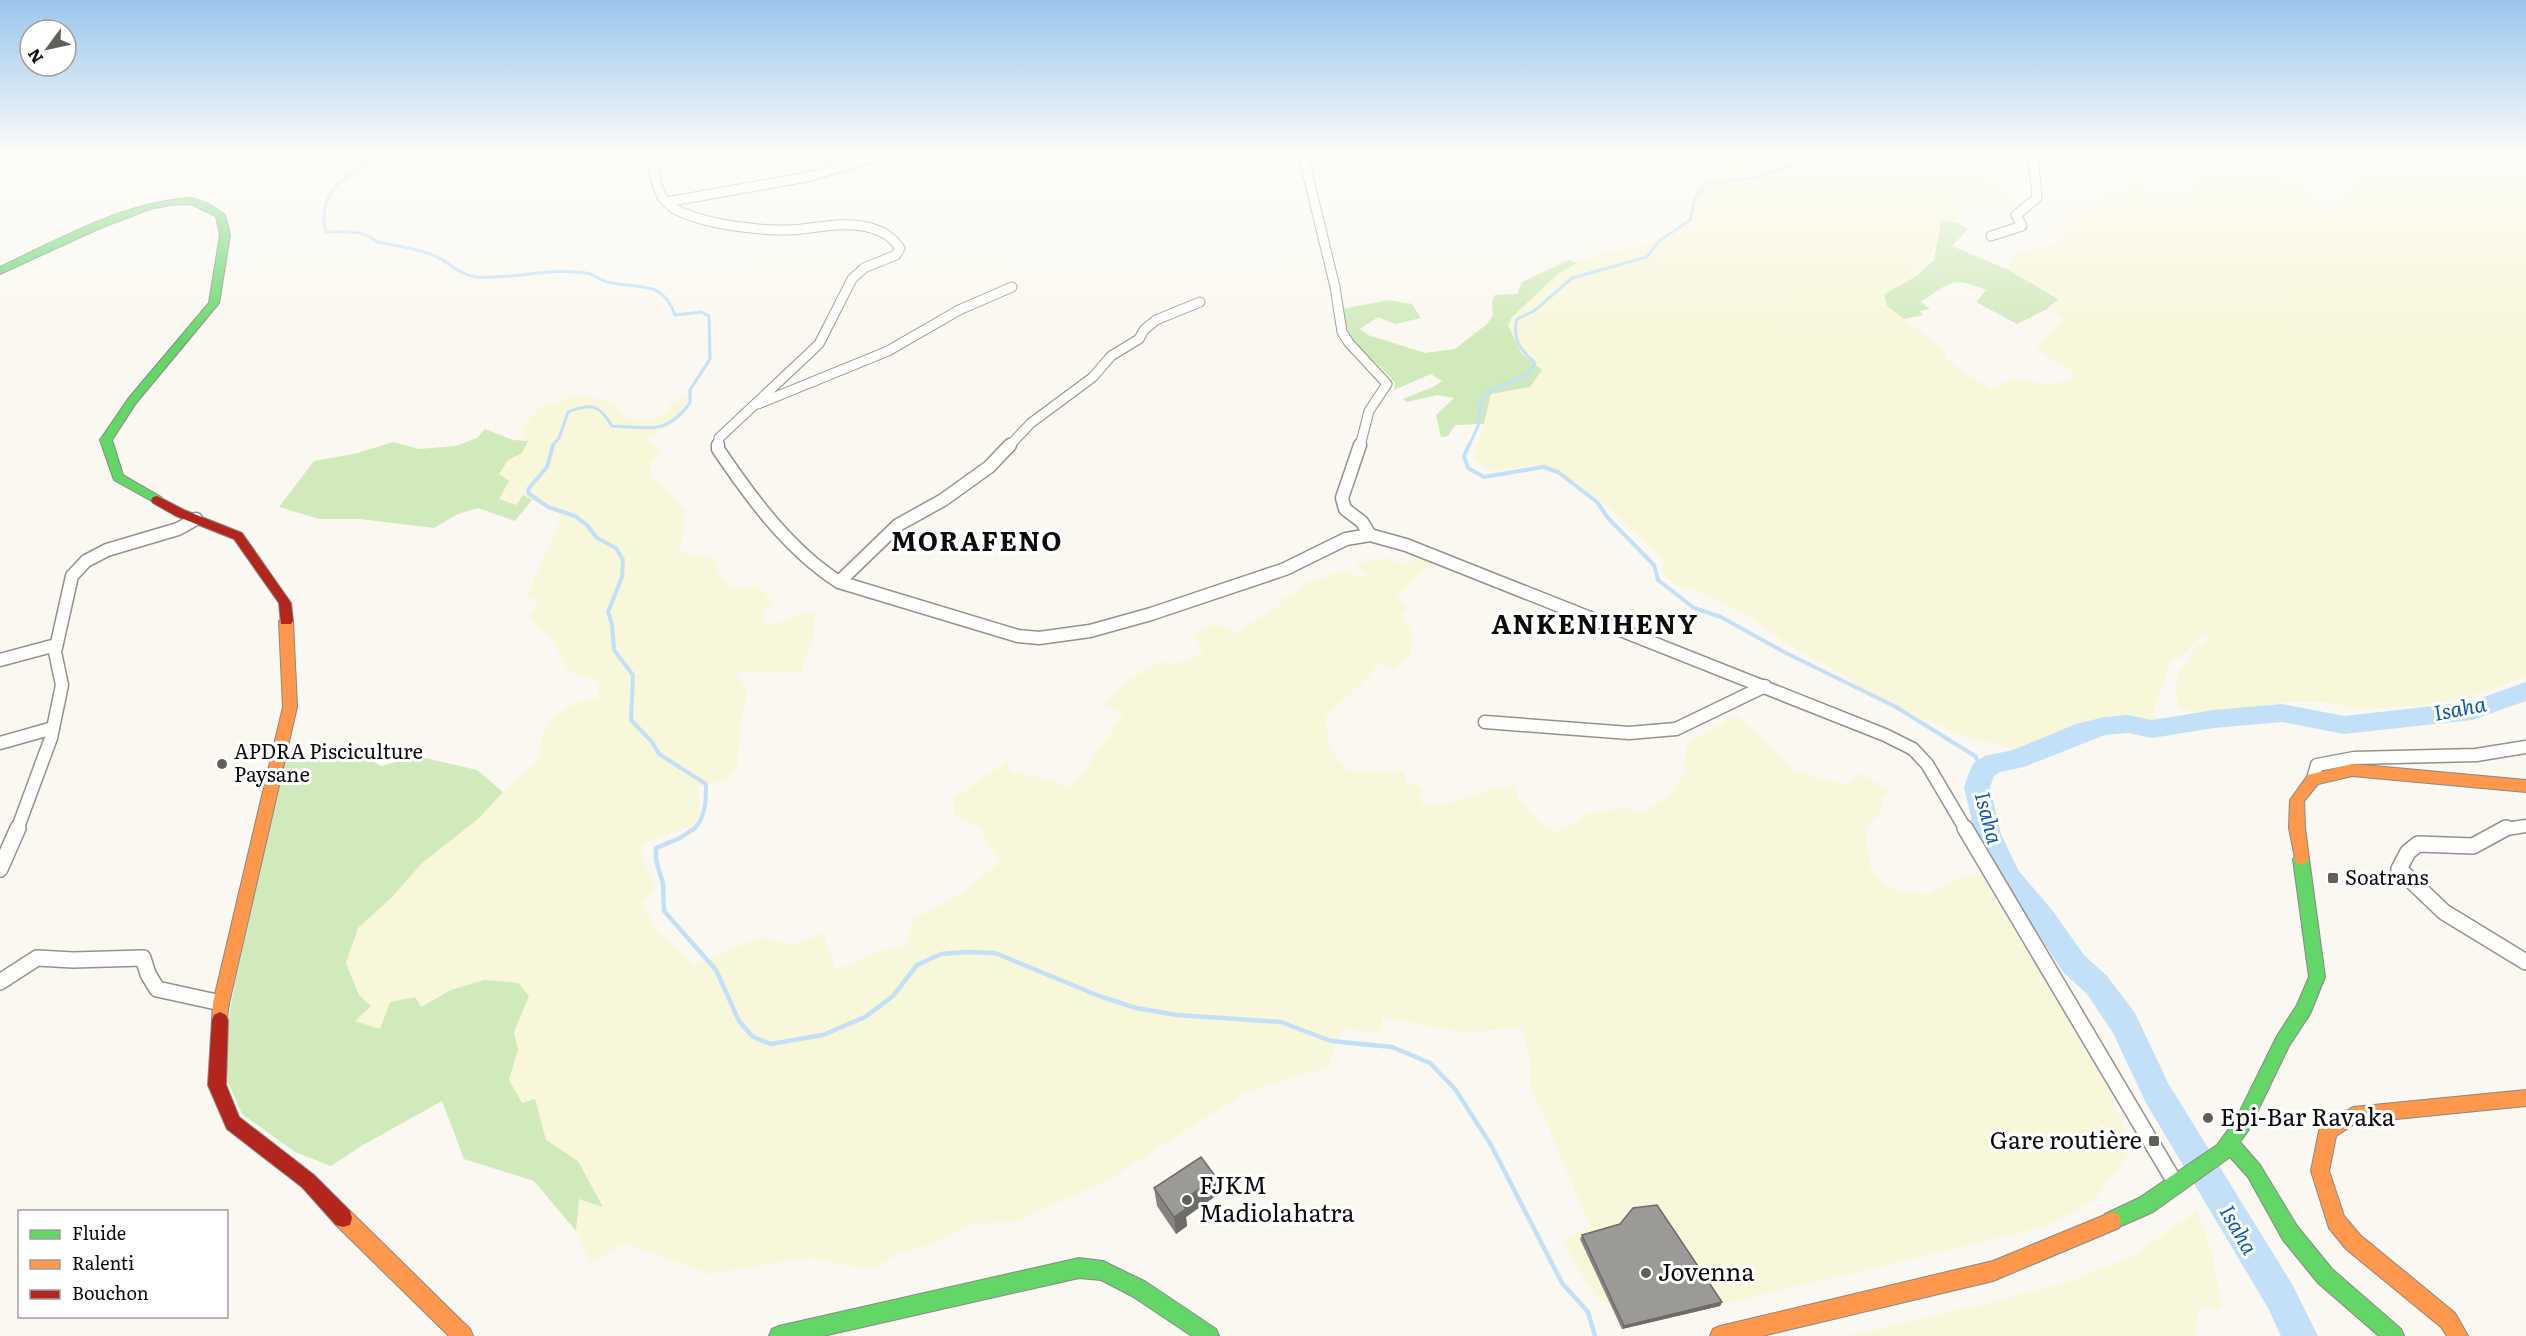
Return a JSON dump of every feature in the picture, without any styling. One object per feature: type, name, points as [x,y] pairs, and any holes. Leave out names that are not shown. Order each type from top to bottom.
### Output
[{"type":"street","points":[[0,271],[123,217]]},
{"type":"street","points":[[221,217],[225,235],[214,303],[132,401],[106,440],[118,477],[180,513],[238,536],[285,603],[290,707],[221,1003],[217,1085],[233,1123],[308,1182],[402,1279],[464,1336]]},
{"type":"street","points":[[692,217],[762,229],[869,226],[888,234],[900,248],[896,255],[864,268],[852,279],[819,344],[719,438],[718,449],[735,474],[800,554],[839,582],[1018,636],[1040,638],[1090,631],[1151,614],[1285,568],[1346,539],[1370,535],[1406,545],[1885,735],[1913,749],[1927,764],[2176,1184]]},
{"type":"street","points":[[1317,217],[1335,287],[1342,332],[1349,343],[1387,384],[1369,411],[1358,454],[1348,476],[1342,498],[1345,509],[1362,522],[1370,535]]},
{"type":"street","points":[[1992,236],[2022,226],[2017,217]]},
{"type":"street","points":[[750,407],[888,351],[959,310],[1012,286]]},
{"type":"street","points":[[839,582],[898,525],[943,500],[989,467],[1031,423],[1093,377],[1111,356],[1139,339],[1144,330],[1156,320],[1200,302]]},
{"type":"street","points":[[0,869],[12,844],[53,728],[62,685],[56,649],[72,576],[86,561],[107,550],[178,529],[196,519]]},
{"type":"street","points":[[0,660],[56,649]]},
{"type":"street","points":[[0,667],[56,649]]},
{"type":"street","points":[[1485,722],[1629,733],[1676,729],[1765,686]]},
{"type":"street","points":[[0,743],[53,728]]},
{"type":"street","points":[[1720,1336],[1993,1271],[2059,1245],[2146,1205],[2227,1148],[2242,1125],[2283,1041],[2304,1009],[2317,977],[2298,828],[2297,800],[2313,779],[2317,765],[2354,758],[2476,755],[2526,747]]},
{"type":"street","points":[[2313,779],[2352,770],[2526,786]]},
{"type":"street","points":[[2526,826],[2502,829],[2473,846],[2418,844],[2408,852],[2399,869],[2444,912],[2526,962]]},
{"type":"street","points":[[0,982],[37,958],[73,960],[143,958],[147,974],[157,989],[221,1003]]},
{"type":"street","points":[[2458,1336],[2448,1320],[2353,1242],[2336,1221],[2320,1171],[2328,1131],[2353,1115],[2526,1098]]},
{"type":"street","points":[[2227,1148],[2254,1171],[2290,1233],[2325,1276],[2394,1336]]},
{"type":"street","points":[[778,1336],[1079,1268],[1103,1271],[1139,1289],[1209,1336]]},
{"type":"green space","points":[[1690,217],[1959,217],[1958,223],[1941,220],[1932,260],[1924,264],[1914,278],[1884,295],[1887,306],[1943,349],[1947,360],[1991,390],[2012,378],[2042,384],[2066,382],[2075,377],[2070,369],[2052,360],[2037,348],[2064,317],[2047,309],[2061,298],[2009,269],[2013,256],[2027,250],[2044,249],[2060,242],[2061,233],[2081,217],[2332,217],[2336,221],[2337,217],[2526,217],[2526,677],[2477,694],[2424,705],[2364,710],[2327,702],[2282,702],[2217,714],[2192,712],[2179,708],[2176,690],[2178,673],[2187,664],[2193,650],[2210,638],[2203,635],[2182,657],[2171,661],[2153,711],[2160,722],[2134,719],[2079,727],[2013,750],[1958,734],[1857,689],[1850,679],[1792,647],[1739,610],[1734,610],[1700,591],[1677,586],[1663,574],[1664,561],[1606,505],[1576,482],[1536,465],[1490,471],[1473,457],[1485,423],[1491,394],[1530,387],[1521,353],[1508,325],[1512,317],[1558,274],[1577,263],[1597,254],[1642,247],[1672,231]]},
{"type":"green space","points":[[1941,221],[1958,223],[1968,229],[1952,246],[2009,270],[2058,299],[2047,309],[2017,324],[1976,302],[1986,290],[1958,282],[1946,286],[1921,302],[1930,309],[1920,311],[1923,315],[1904,319],[1887,306],[1884,294],[1915,277],[1934,260]]},
{"type":"green space","points":[[1569,260],[1577,263],[1558,274],[1512,317],[1508,325],[1521,353],[1542,370],[1530,387],[1491,394],[1484,424],[1455,425],[1448,436],[1441,437],[1436,415],[1454,398],[1437,395],[1407,402],[1403,399],[1442,381],[1431,374],[1394,390],[1395,383],[1362,350],[1348,332],[1344,321],[1342,309],[1389,300],[1412,304],[1421,318],[1395,324],[1378,317],[1360,329],[1368,335],[1425,353],[1455,349],[1487,324],[1493,315],[1492,301],[1495,295],[1517,294],[1522,282]]},
{"type":"green space","points":[[577,395],[605,400],[616,406],[623,416],[639,420],[655,419],[666,413],[671,404],[677,402],[681,396],[688,397],[677,421],[646,439],[661,449],[650,465],[650,477],[662,485],[684,510],[684,531],[678,552],[714,558],[717,571],[732,589],[759,586],[773,604],[764,610],[763,624],[779,623],[805,613],[815,612],[814,635],[801,672],[736,672],[747,692],[740,727],[737,766],[727,780],[698,787],[700,816],[689,827],[646,842],[640,854],[656,888],[643,902],[655,930],[694,964],[763,937],[792,946],[823,933],[836,970],[881,951],[908,945],[914,919],[961,894],[1000,862],[979,827],[954,814],[953,799],[1007,762],[1011,772],[1048,779],[1068,788],[1085,773],[1094,753],[1105,742],[1124,714],[1105,705],[1131,679],[1161,662],[1174,665],[1204,653],[1193,636],[1215,624],[1237,632],[1281,604],[1281,600],[1304,588],[1302,584],[1348,570],[1357,578],[1366,575],[1356,565],[1361,562],[1389,558],[1403,565],[1420,557],[1430,564],[1396,598],[1407,608],[1400,613],[1412,633],[1410,656],[1394,669],[1378,663],[1370,675],[1325,717],[1329,747],[1348,771],[1403,771],[1407,783],[1420,787],[1421,803],[1432,806],[1464,799],[1500,787],[1515,786],[1518,800],[1543,826],[1557,832],[1588,814],[1624,807],[1643,813],[1671,794],[1684,774],[1687,744],[1736,715],[1795,771],[1848,786],[1860,773],[1890,791],[1884,798],[1880,813],[1867,827],[1866,845],[1871,858],[1869,864],[1875,877],[1896,891],[1927,895],[1967,876],[1981,874],[2107,1086],[2133,1148],[2093,1201],[2046,1226],[1622,1329],[1612,1305],[1601,1301],[1587,1285],[1563,1241],[1590,1226],[1531,1087],[1530,1062],[1521,1027],[1464,1033],[1383,1017],[1380,1033],[1342,1029],[1327,1069],[1305,1073],[1244,1093],[1113,1177],[1016,1222],[972,1224],[924,1247],[901,1252],[874,1268],[838,1264],[810,1257],[709,1274],[625,1243],[590,1263],[576,1231],[579,1199],[603,1206],[578,1161],[546,1141],[535,1099],[522,1103],[509,1080],[518,1050],[514,1032],[451,990],[380,1029],[354,1021],[371,1006],[359,995],[346,963],[358,927],[392,897],[422,863],[478,819],[503,792],[539,761],[542,736],[550,720],[572,705],[598,698],[599,682],[567,670],[554,642],[528,617],[539,602],[527,596],[561,518],[557,512],[523,495],[516,505],[498,499],[499,474],[508,460],[522,453],[528,441],[522,429],[539,408]]},
{"type":"green space","points":[[485,429],[513,440],[528,441],[522,453],[508,460],[499,474],[509,481],[499,499],[516,505],[523,495],[532,500],[515,521],[478,508],[458,514],[434,528],[360,519],[319,519],[279,507],[314,461],[354,454],[393,442],[419,449],[456,446],[477,438]]},
{"type":"green space","points":[[321,754],[361,756],[382,766],[416,756],[477,770],[503,792],[478,819],[422,863],[392,897],[358,928],[346,963],[359,995],[371,1006],[355,1021],[380,1029],[390,1002],[415,997],[421,1007],[451,990],[484,980],[518,983],[529,996],[514,1032],[518,1050],[509,1080],[522,1103],[535,1099],[546,1140],[578,1161],[603,1207],[579,1199],[576,1231],[534,1181],[464,1159],[442,1101],[363,1145],[331,1166],[295,1152],[242,1114],[228,1082],[225,1042],[234,987],[285,758]]},
{"type":"green space","points":[[2197,1211],[2212,1253],[2222,1309],[2199,1308],[2195,1336],[1847,1336],[1994,1302],[2071,1281],[2133,1256]]},
{"type":"building","points":[[1201,1157],[1216,1177],[1181,1202],[1186,1209],[1174,1217],[1154,1188]]},
{"type":"building","name":"Jovenna","points":[[1657,1205],[1722,1302],[1624,1326],[1582,1235],[1620,1224],[1633,1208]]},
{"type":"waterway","points":[[324,217],[326,232],[360,233],[377,242],[428,253],[470,276],[503,277],[559,272],[589,274],[607,282],[656,290],[670,303],[675,315],[701,312],[709,316],[710,359],[690,390],[690,403],[673,421],[647,428],[612,426],[603,413],[594,407],[583,407],[568,412],[559,438],[552,446]]},
{"type":"waterway","points":[[1469,446],[1478,426],[1481,402],[1487,393],[1528,374],[1535,363],[1518,344],[1517,319],[1534,311],[1572,278],[1647,257],[1659,241],[1691,217]]},
{"type":"waterway","points":[[553,445],[547,467],[529,488],[528,493],[548,507],[575,516],[587,525],[597,538],[616,548],[623,560],[622,577],[608,612],[612,624],[614,650],[633,675],[631,720],[652,742],[659,754],[706,784],[703,815],[694,829]]},
{"type":"waterway","points":[[1469,445],[1464,456],[1468,468],[1484,477],[1543,467],[1558,472],[1597,502],[1608,518],[1654,565],[1658,580],[1694,608],[1721,617],[1786,653],[1896,707],[1975,756],[1983,770]]},
{"type":"waterway","name":"Isaha","points":[[2300,1336],[2280,1296],[2157,1093],[2124,1023],[2097,985],[2074,964],[2042,918],[2008,877],[1988,834],[1977,787],[1983,770],[1994,763],[2015,760],[2085,731],[2105,726],[2128,724],[2152,729],[2214,719],[2282,713],[2344,725],[2472,711],[2526,691]]},
{"type":"waterway","points":[[694,829],[680,838],[656,848],[656,860],[663,884],[664,911],[716,970],[739,1021],[753,1037],[771,1044],[823,1035],[865,1017],[893,996],[917,965],[941,954],[965,952],[995,953],[1099,996],[1136,1008],[1177,1015],[1281,1022],[1331,1041],[1392,1047],[1430,1063],[1455,1089],[1491,1145],[1562,1283],[1588,1312],[1595,1336]]},
{"type":"traffic: fast","points":[[0,271],[119,217]]},
{"type":"traffic: fast","points":[[157,500],[118,477],[106,440],[132,401],[214,303],[225,235],[221,217]]},
{"type":"traffic: fast","points":[[2112,1221],[2146,1205],[2223,1151],[2242,1125],[2283,1041],[2304,1009],[2317,977],[2301,859]]},
{"type":"traffic: fast","points":[[2230,1144],[2254,1171],[2290,1233],[2325,1276],[2394,1336]]},
{"type":"traffic: fast","points":[[779,1336],[1079,1268],[1103,1271],[1139,1289],[1209,1336]]},
{"type":"traffic: slow","points":[[220,1020],[221,1003],[290,707],[286,621]]},
{"type":"traffic: slow","points":[[2301,859],[2297,828],[2297,800],[2313,779],[2352,770],[2526,786]]},
{"type":"traffic: slow","points":[[2458,1336],[2448,1320],[2353,1242],[2336,1221],[2320,1171],[2328,1131],[2353,1115],[2526,1098]]},
{"type":"traffic: slow","points":[[343,1218],[463,1336]]},
{"type":"traffic: slow","points":[[1720,1336],[1993,1271],[2112,1221]]},
{"type":"traffic: jam","points":[[157,500],[180,513],[238,536],[285,603],[286,621]]},
{"type":"traffic: jam","points":[[220,1020],[217,1085],[233,1123],[308,1181],[343,1218]]},
{"type":"place","name":"APDRA Pisciculture Paysane","points":[[222,764]]},
{"type":"place","name":"Soatrans","points":[[2333,878]]},
{"type":"place","name":"Epi-Bar Ravaka","points":[[2208,1118]]},
{"type":"place","name":"Gare routière","points":[[2154,1141]]},
{"type":"place","name":"FJKM Madiolahatra","points":[[1187,1200]]},
{"type":"place","name":"Jovenna","points":[[1646,1273]]},
{"type":"district","name":"MORAFENO","points":[[977,542]]},
{"type":"district","name":"ANKENIHENY","points":[[1595,625]]}]
